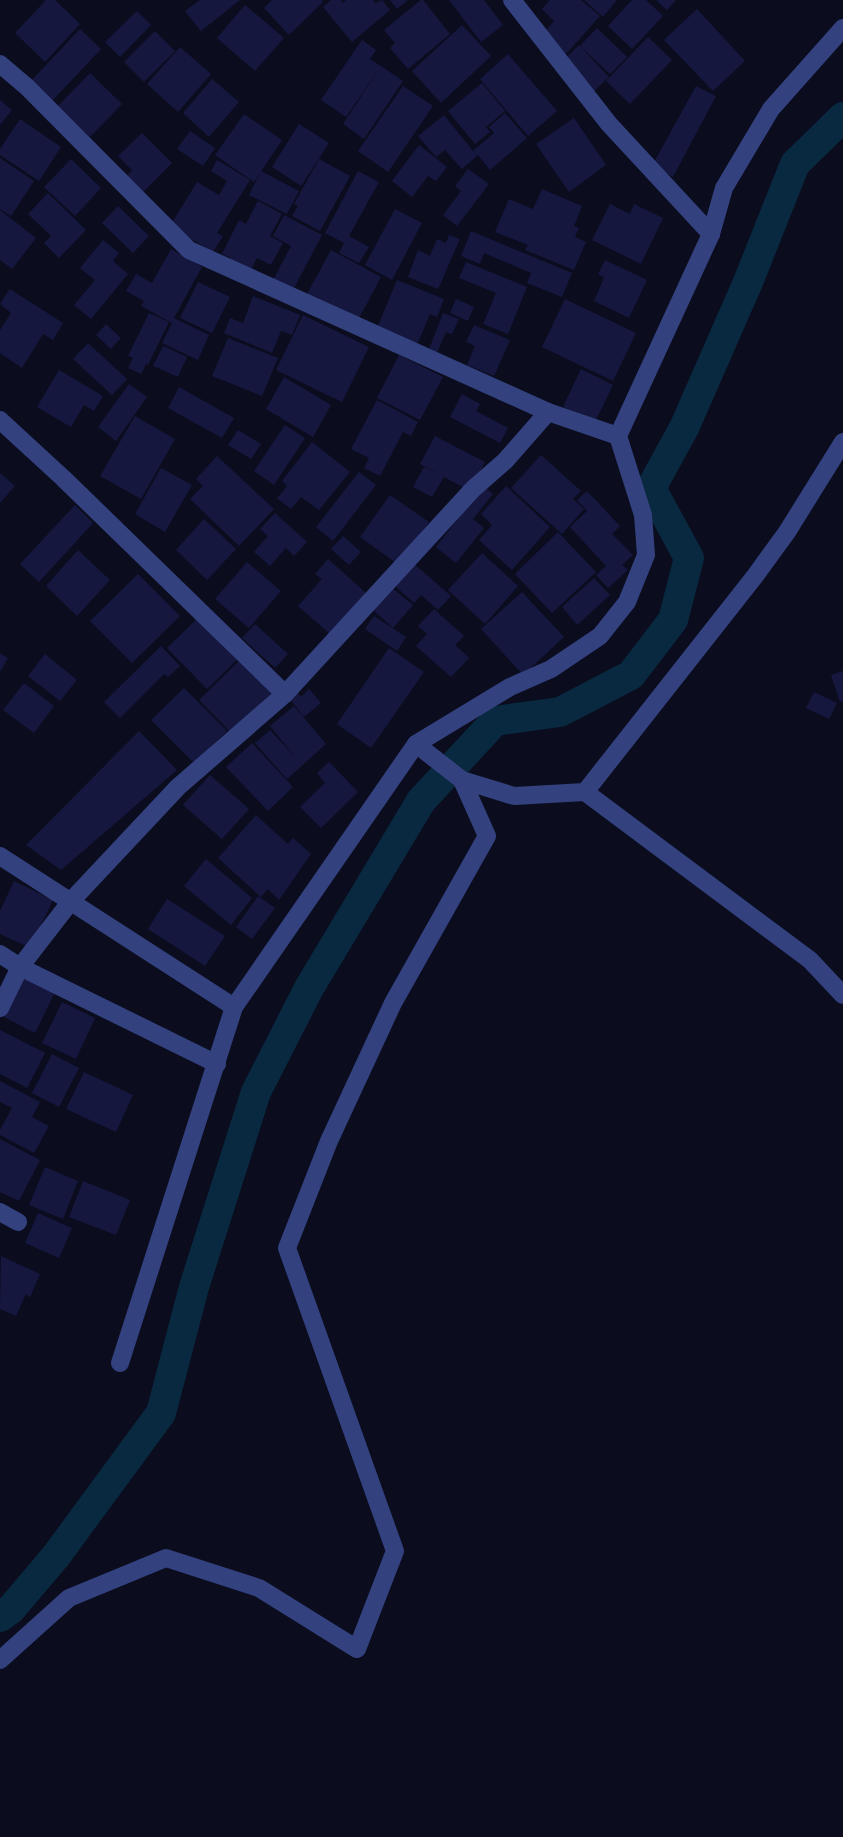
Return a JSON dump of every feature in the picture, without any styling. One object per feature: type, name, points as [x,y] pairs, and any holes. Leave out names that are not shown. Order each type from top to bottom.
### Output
[{"type":"street","points":[[512,0],[609,124],[711,234]]},
{"type":"street","points":[[120,1363],[234,1007],[416,744],[510,687],[551,669],[600,636],[627,602],[646,555],[643,515],[618,436],[711,234],[724,188],[771,109],[843,28]]},
{"type":"street","points":[[0,64],[27,87],[189,250],[548,412],[618,436]]},
{"type":"street","points":[[0,1008],[20,967],[71,901],[178,788],[285,694],[473,489],[505,461],[548,412]]},
{"type":"street","points":[[0,420],[63,478],[285,694]]},
{"type":"street","points":[[585,792],[787,532],[843,442]]},
{"type":"street","points":[[416,744],[462,780],[514,796],[585,792],[810,960],[843,995]]},
{"type":"street","points":[[0,1660],[69,1598],[166,1558],[259,1588],[357,1649],[394,1551],[287,1248],[329,1141],[393,1003],[487,836],[462,780]]},
{"type":"street","points":[[0,856],[234,1007]]},
{"type":"street","points":[[0,954],[20,967],[217,1064]]},
{"type":"street","points":[[0,1212],[18,1222]]},
{"type":"building","points":[[46,0],[55,0],[80,24],[45,62],[15,33]]},
{"type":"building","points":[[200,0],[240,0],[201,31],[185,11]]},
{"type":"building","points":[[272,0],[322,0],[323,2],[289,35],[264,8]]},
{"type":"building","points":[[331,0],[341,0],[343,3],[346,0],[373,0],[375,3],[382,0],[390,10],[352,42],[323,7]]},
{"type":"building","points":[[390,0],[408,0],[397,9]]},
{"type":"building","points":[[421,0],[450,34],[408,69],[390,48],[395,43],[384,30]]},
{"type":"building","points":[[449,0],[484,0],[503,25],[481,42]]},
{"type":"building","points":[[550,0],[581,0],[600,16],[566,54],[543,34],[554,21],[542,9]]},
{"type":"building","points":[[584,0],[617,0],[603,17]]},
{"type":"building","points":[[632,0],[646,0],[663,16],[632,49],[608,26]]},
{"type":"building","points":[[656,0],[676,0],[667,10]]},
{"type":"building","points":[[245,5],[284,38],[255,71],[217,38]]},
{"type":"building","points":[[697,9],[745,61],[713,91],[664,40]]},
{"type":"building","points":[[137,11],[151,25],[120,57],[105,42]]},
{"type":"building","points":[[462,25],[491,56],[441,103],[412,71]]},
{"type":"building","points":[[597,28],[627,57],[610,74],[580,46]]},
{"type":"building","points":[[80,29],[101,49],[51,102],[30,82]]},
{"type":"building","points":[[155,31],[175,51],[144,82],[124,62]]},
{"type":"building","points":[[648,37],[672,60],[630,104],[606,81]]},
{"type":"building","points":[[362,40],[376,50],[370,59],[381,66],[346,117],[321,100]]},
{"type":"building","points":[[579,45],[609,77],[591,94],[561,63]]},
{"type":"building","points":[[180,47],[211,74],[178,112],[147,84]]},
{"type":"building","points":[[508,54],[557,111],[528,136],[480,79]]},
{"type":"building","points":[[381,66],[403,81],[364,139],[343,124]]},
{"type":"building","points":[[90,73],[122,104],[90,137],[58,106]]},
{"type":"building","points":[[212,79],[239,102],[209,137],[183,113]]},
{"type":"building","points":[[482,83],[505,111],[486,127],[490,132],[475,144],[448,111]]},
{"type":"building","points":[[403,86],[433,106],[388,172],[358,151]]},
{"type":"building","points":[[696,86],[716,96],[673,177],[652,166]]},
{"type":"building","points":[[0,100],[12,110],[0,125]]},
{"type":"building","points":[[505,113],[527,138],[490,170],[478,155],[462,169],[445,150],[436,157],[418,136],[444,115],[473,151],[494,133],[489,127]]},
{"type":"building","points":[[244,114],[282,140],[254,182],[215,155]]},
{"type":"building","points":[[574,118],[606,165],[569,192],[536,144]]},
{"type":"building","points":[[20,119],[61,147],[39,181],[0,155],[0,149]]},
{"type":"building","points":[[299,124],[329,143],[301,186],[272,167]]},
{"type":"building","points":[[190,131],[215,148],[203,166],[177,149]]},
{"type":"building","points":[[142,133],[172,163],[142,193],[126,177],[132,170],[118,156]]},
{"type":"building","points":[[419,145],[447,167],[436,181],[428,176],[412,197],[392,181]]},
{"type":"building","points":[[0,158],[34,181],[11,216],[0,209]]},
{"type":"building","points":[[71,159],[101,188],[75,216],[44,187]]},
{"type":"building","points":[[319,159],[350,176],[320,231],[292,216],[298,206],[294,204]]},
{"type":"building","points":[[217,160],[250,180],[217,233],[223,236],[213,252],[170,226],[197,182],[219,195],[227,181],[211,171]]},
{"type":"building","points":[[468,169],[489,184],[457,226],[443,215],[461,191],[455,186]]},
{"type":"building","points":[[261,171],[299,191],[287,214],[249,195]]},
{"type":"building","points":[[358,171],[379,182],[349,236],[369,247],[359,263],[339,253],[344,243],[325,233]]},
{"type":"building","points":[[542,189],[582,206],[574,226],[579,228],[575,237],[586,242],[574,270],[525,250],[528,245],[495,232],[509,199],[533,209]]},
{"type":"building","points":[[48,193],[86,230],[59,258],[44,243],[51,236],[28,214]]},
{"type":"building","points":[[258,201],[282,214],[270,236],[283,243],[271,265],[257,258],[249,274],[228,263],[231,258],[222,254],[239,220],[246,224]]},
{"type":"building","points":[[610,204],[630,214],[634,204],[663,218],[641,264],[592,240]]},
{"type":"building","points":[[118,206],[149,236],[133,253],[102,223]]},
{"type":"building","points":[[395,209],[422,223],[392,280],[365,265]]},
{"type":"building","points":[[0,210],[36,238],[12,269],[0,260]]},
{"type":"building","points":[[284,215],[322,235],[293,290],[273,280],[291,246],[273,236]]},
{"type":"building","points":[[471,231],[572,273],[562,297],[527,283],[531,273],[484,253],[480,264],[461,256]]},
{"type":"building","points":[[449,235],[460,239],[438,289],[408,277],[418,250],[430,256],[437,239],[446,243]]},
{"type":"building","points":[[103,240],[119,253],[113,261],[128,274],[91,319],[74,305],[95,280],[80,268]]},
{"type":"building","points":[[171,249],[202,267],[174,318],[209,335],[198,360],[162,343],[172,323],[141,306],[144,301],[126,291],[136,274],[152,283]]},
{"type":"building","points":[[331,250],[381,277],[357,322],[307,294]]},
{"type":"building","points":[[605,260],[647,280],[629,318],[594,301],[604,278],[598,274]]},
{"type":"building","points":[[466,262],[527,287],[508,334],[483,324],[496,293],[459,278]]},
{"type":"building","points":[[397,280],[444,299],[437,317],[430,314],[416,347],[376,331]]},
{"type":"building","points":[[198,282],[230,297],[212,333],[180,318]]},
{"type":"building","points":[[10,289],[63,323],[53,340],[43,334],[22,368],[0,353],[0,330],[11,313],[0,304]]},
{"type":"building","points":[[253,296],[300,315],[292,335],[281,331],[272,353],[224,333],[230,318],[243,323]]},
{"type":"building","points":[[456,299],[474,307],[468,321],[450,313]]},
{"type":"building","points":[[565,299],[636,333],[613,381],[542,347]]},
{"type":"building","points":[[149,313],[169,322],[148,365],[146,364],[141,374],[128,368],[133,358],[128,356]]},
{"type":"building","points":[[443,313],[459,319],[452,334],[446,332],[437,353],[429,349]]},
{"type":"building","points":[[303,315],[369,347],[342,402],[276,370]]},
{"type":"building","points":[[106,324],[121,338],[111,349],[96,335]]},
{"type":"building","points":[[474,325],[510,340],[494,376],[467,365],[475,346],[466,342]]},
{"type":"building","points":[[228,338],[278,358],[262,396],[212,376]]},
{"type":"building","points":[[88,343],[127,379],[112,395],[73,359]]},
{"type":"building","points":[[163,346],[187,357],[178,377],[153,366]]},
{"type":"building","points":[[399,355],[443,377],[420,420],[377,398]]},
{"type":"building","points":[[581,369],[613,385],[595,422],[563,407]]},
{"type":"building","points":[[59,370],[103,396],[94,411],[84,405],[71,427],[37,407]]},
{"type":"building","points":[[284,377],[331,405],[313,437],[266,409]]},
{"type":"building","points":[[129,384],[147,397],[116,441],[98,427]]},
{"type":"building","points":[[179,387],[234,418],[222,438],[168,408]]},
{"type":"building","points":[[462,394],[480,404],[476,411],[508,428],[500,443],[450,417]]},
{"type":"building","points":[[377,400],[418,422],[411,436],[403,432],[380,476],[364,468],[369,458],[351,449]]},
{"type":"building","points":[[135,416],[175,439],[141,499],[100,476]]},
{"type":"building","points":[[285,425],[305,438],[274,485],[254,471]]},
{"type":"building","points":[[238,430],[261,444],[251,459],[228,445]]},
{"type":"building","points":[[435,436],[485,462],[470,491],[444,477],[432,497],[413,487],[424,467],[441,475],[420,464]]},
{"type":"building","points":[[312,442],[350,472],[319,510],[301,497],[291,509],[277,498],[287,486],[282,481]]},
{"type":"building","points":[[541,455],[581,491],[573,499],[584,509],[562,534],[511,488]]},
{"type":"building","points":[[217,456],[274,509],[239,546],[190,499],[203,486],[196,479]]},
{"type":"building","points":[[161,468],[192,485],[165,532],[135,514]]},
{"type":"building","points":[[359,472],[376,485],[333,541],[316,527]]},
{"type":"building","points":[[0,473],[15,486],[0,503]]},
{"type":"building","points":[[483,486],[493,494],[473,519],[484,528],[456,563],[436,547]]},
{"type":"building","points":[[506,486],[550,527],[512,570],[479,540],[492,525],[481,514]]},
{"type":"building","points":[[587,491],[620,526],[612,534],[633,555],[622,565],[628,570],[608,588],[596,575],[606,566],[570,527],[587,511],[577,500]]},
{"type":"building","points":[[390,495],[429,522],[399,565],[360,537]]},
{"type":"building","points":[[75,505],[93,523],[39,582],[20,564]]},
{"type":"building","points":[[275,513],[307,542],[294,556],[286,548],[270,566],[254,552],[268,536],[260,529]]},
{"type":"building","points":[[204,519],[236,549],[207,580],[176,550]]},
{"type":"building","points":[[558,532],[596,572],[552,613],[515,574]]},
{"type":"building","points":[[343,536],[361,552],[349,565],[331,549]]},
{"type":"building","points":[[78,550],[110,580],[77,616],[46,586]]},
{"type":"building","points":[[482,553],[518,586],[485,624],[448,590]]},
{"type":"building","points":[[328,559],[366,593],[330,634],[298,606],[322,579],[315,574]]},
{"type":"building","points":[[247,562],[281,591],[249,628],[215,599]]},
{"type":"building","points":[[413,563],[451,596],[438,610],[421,595],[414,603],[394,585]]},
{"type":"building","points":[[138,574],[180,616],[132,663],[90,621]]},
{"type":"building","points":[[594,578],[610,595],[577,625],[562,607]]},
{"type":"building","points":[[391,587],[413,605],[393,628],[372,609]]},
{"type":"building","points":[[522,592],[564,637],[523,675],[481,629]]},
{"type":"building","points":[[434,609],[464,636],[455,645],[469,658],[451,677],[416,646],[427,634],[418,626]]},
{"type":"building","points":[[202,614],[242,655],[207,689],[167,648]]},
{"type":"building","points":[[374,616],[406,637],[397,651],[365,629]]},
{"type":"building","points":[[255,624],[288,654],[275,668],[242,638]]},
{"type":"building","points":[[161,646],[180,666],[168,677],[164,674],[120,718],[104,702]]},
{"type":"building","points":[[389,648],[424,672],[371,748],[337,724]]},
{"type":"building","points":[[0,653],[8,658],[0,672]]},
{"type":"building","points":[[45,654],[77,680],[60,701],[28,676]]},
{"type":"building","points":[[244,656],[278,691],[233,735],[199,700]]},
{"type":"building","points":[[843,671],[843,701],[840,702],[831,675]]},
{"type":"building","points":[[24,683],[54,706],[34,733],[3,710]]},
{"type":"building","points":[[184,688],[227,731],[194,763],[151,720]]},
{"type":"building","points":[[309,689],[321,703],[304,717],[289,698],[297,692],[301,697]]},
{"type":"building","points":[[814,692],[837,703],[829,719],[806,708]]},
{"type":"building","points":[[294,706],[326,744],[287,779],[255,743],[270,730],[296,758],[270,726]]},
{"type":"building","points":[[139,731],[177,770],[61,870],[26,845]]},
{"type":"building","points":[[252,743],[293,787],[268,811],[226,767]]},
{"type":"building","points":[[329,762],[358,792],[321,828],[300,807],[325,783],[317,773]]},
{"type":"building","points":[[210,775],[249,809],[222,839],[183,805]]},
{"type":"building","points":[[256,815],[288,844],[293,838],[311,854],[279,900],[268,889],[261,897],[218,858]]},
{"type":"building","points":[[206,859],[252,898],[231,925],[184,886]]},
{"type":"building","points":[[14,881],[53,900],[30,948],[0,934],[0,911]]},
{"type":"building","points":[[258,896],[275,908],[252,939],[236,927]]},
{"type":"building","points":[[167,899],[225,936],[205,966],[148,929]]},
{"type":"building","points":[[25,975],[56,990],[35,1033],[4,1017]]},
{"type":"building","points":[[62,1002],[95,1018],[76,1059],[42,1043]]},
{"type":"building","points":[[0,1030],[45,1053],[27,1088],[0,1074]]},
{"type":"building","points":[[52,1054],[79,1068],[59,1107],[32,1093]]},
{"type":"building","points":[[84,1072],[133,1095],[116,1132],[66,1109]]},
{"type":"building","points":[[0,1081],[40,1102],[32,1117],[49,1126],[34,1153],[0,1135],[0,1130],[12,1108],[0,1102]]},
{"type":"building","points":[[0,1139],[40,1160],[19,1201],[0,1192]]},
{"type":"building","points":[[45,1167],[78,1181],[63,1219],[29,1205]]},
{"type":"building","points":[[83,1181],[130,1200],[116,1235],[69,1217]]},
{"type":"building","points":[[38,1213],[72,1228],[59,1258],[25,1243]]},
{"type":"building","points":[[1,1256],[40,1274],[30,1297],[26,1294],[16,1316],[0,1309]]},
{"type":"waterway","points":[[0,1617],[11,1609],[56,1556],[161,1413],[194,1287],[256,1092],[309,988],[421,801],[495,721],[560,712],[631,675],[673,620],[689,558],[651,488],[684,428],[748,282],[795,164],[843,117]]}]
